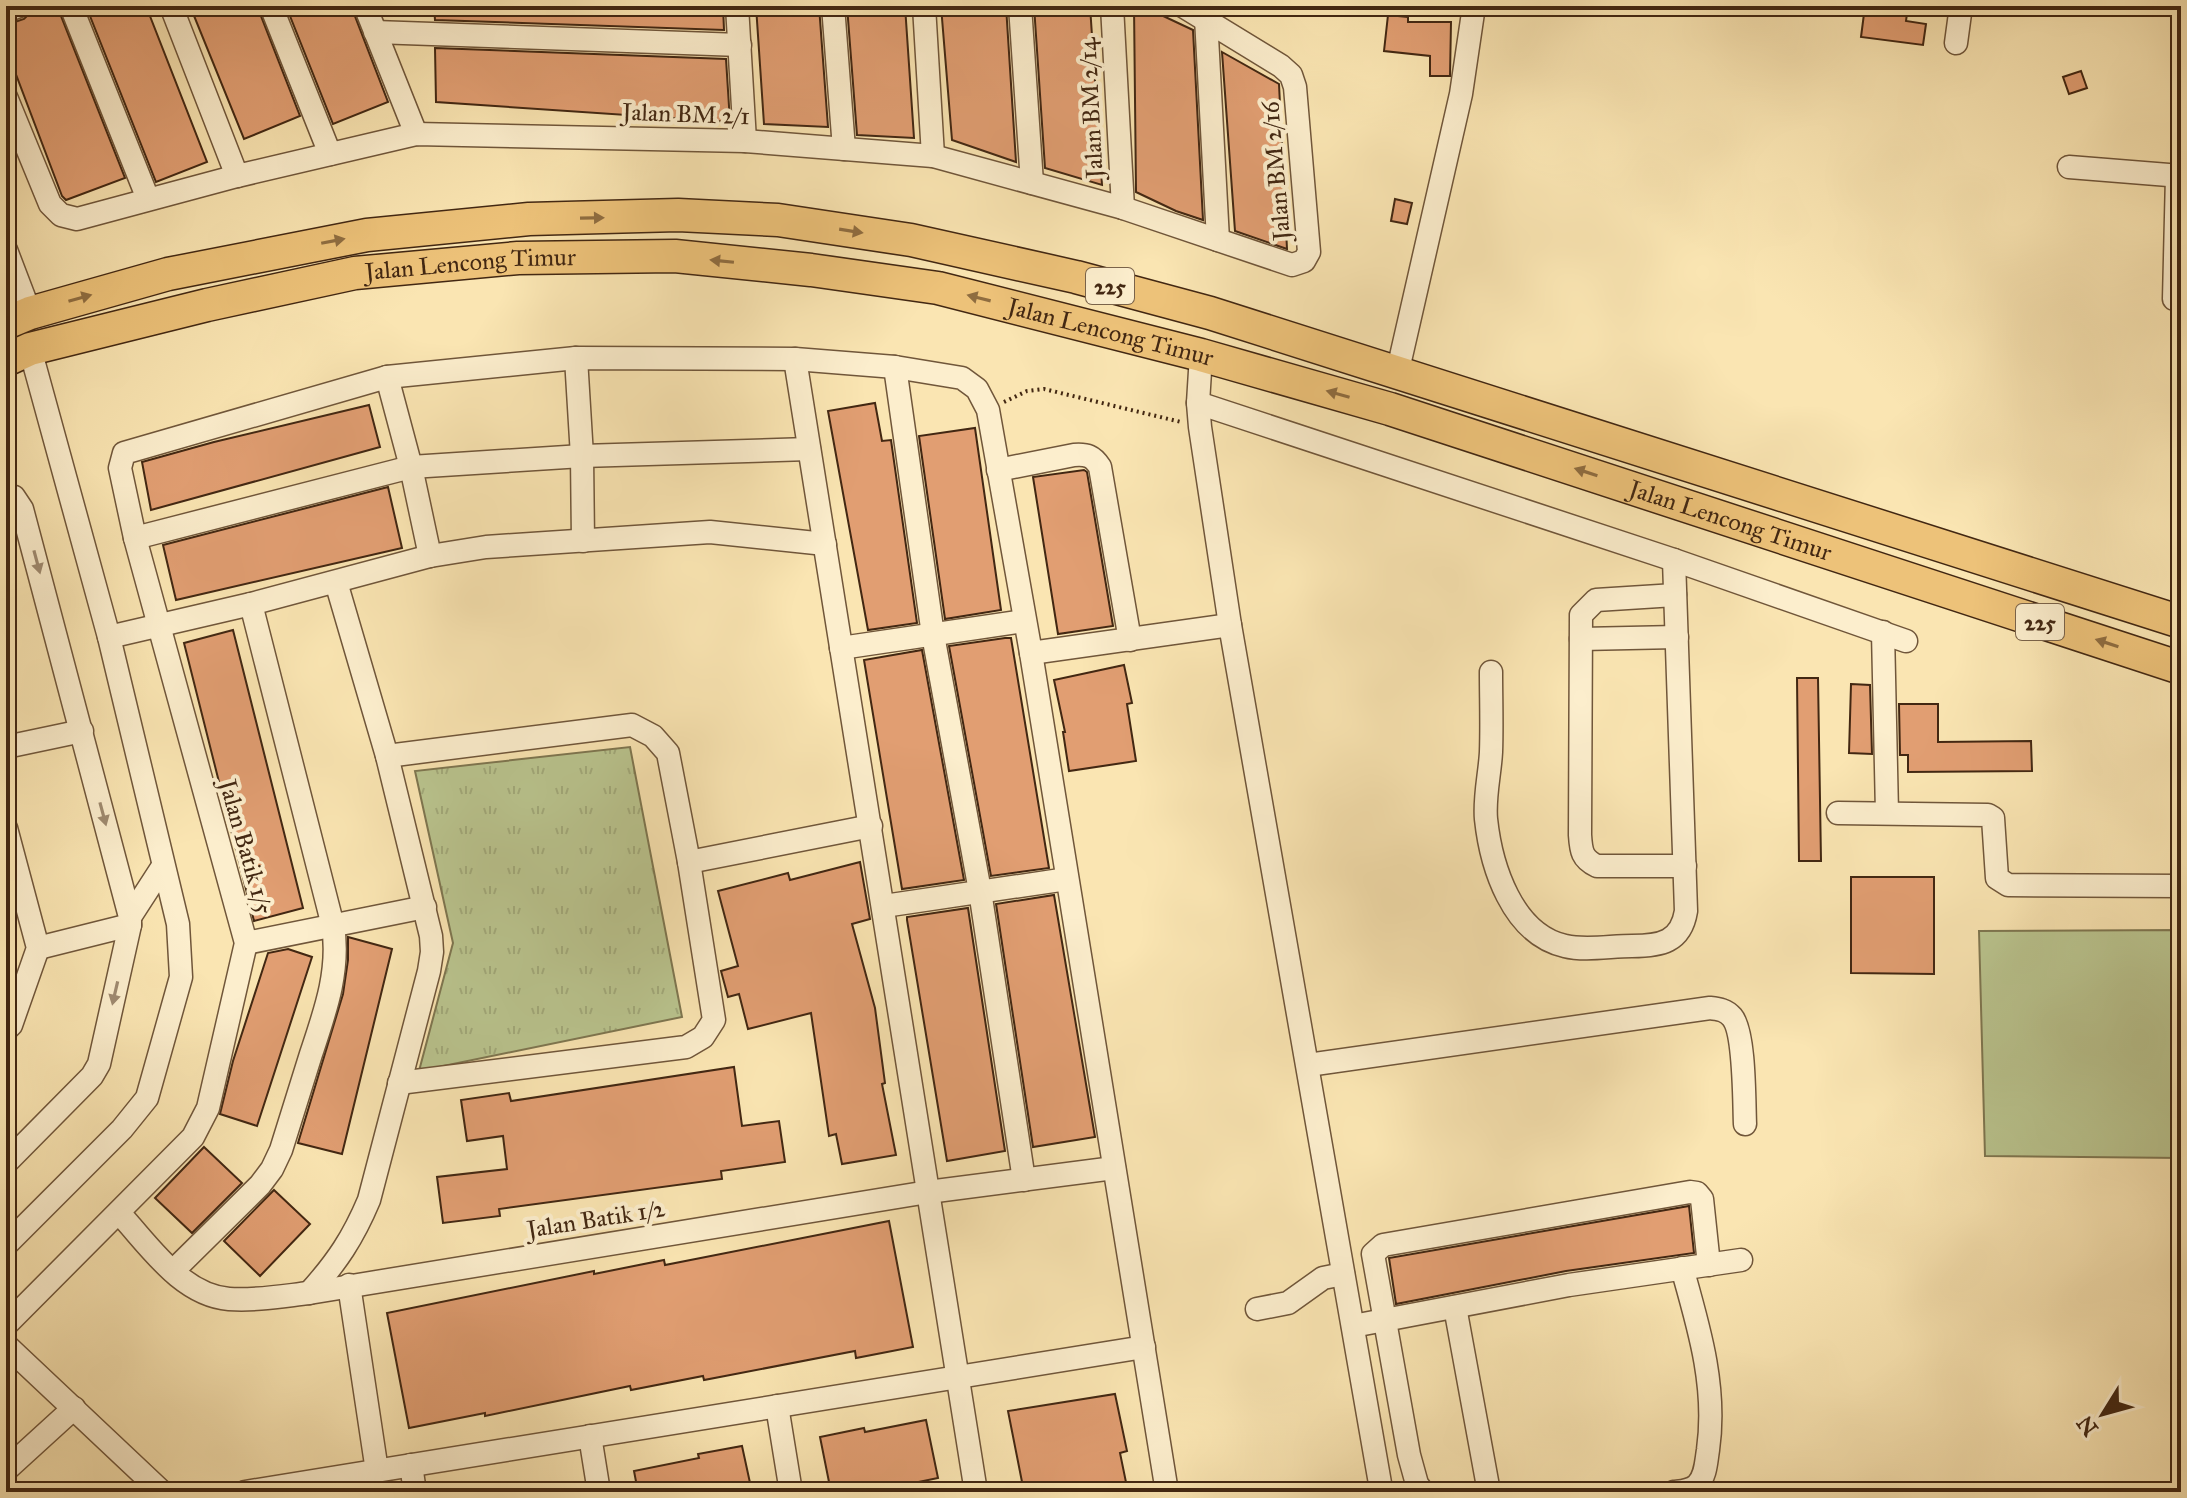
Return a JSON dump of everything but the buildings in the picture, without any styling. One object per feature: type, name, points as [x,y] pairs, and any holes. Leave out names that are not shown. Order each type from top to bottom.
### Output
[{"type":"highway","name":"Jalan Lencong Timur","points":[[18,318],[168,274],[367,235],[529,219],[678,215],[778,220],[911,240],[1076,277],[1210,313],[2181,622]]},
{"type":"highway","name":"Jalan Lencong Timur","points":[[18,355],[207,305],[355,273],[518,258],[675,256],[811,270],[938,288],[1201,355],[1405,414],[2181,668]]},
{"type":"street","points":[[6,11],[19,6]]},
{"type":"street","points":[[71,6],[148,199]]},
{"type":"street","points":[[171,6],[237,176]]},
{"type":"street","points":[[271,6],[330,154]]},
{"type":"street","points":[[365,6],[416,134]]},
{"type":"street","points":[[737,6],[745,141]]},
{"type":"street","points":[[833,6],[844,149]]},
{"type":"street","points":[[924,6],[933,156]]},
{"type":"street","points":[[1020,6],[1032,183]]},
{"type":"street","name":"Jalan BM 2/14","points":[[1112,6],[1123,208]]},
{"type":"street","points":[[1183,6],[1206,18],[1218,240]]},
{"type":"street","points":[[1397,374],[1461,94],[1474,6]]},
{"type":"street","points":[[1956,43],[1961,6]]},
{"type":"street","name":"Jalan BM 2/16","points":[[1206,18],[1291,75],[1295,87],[1309,252],[1304,261]]},
{"type":"street","points":[[375,32],[740,45]]},
{"type":"street","name":"Jalan BM 2/1","points":[[6,97],[50,204],[61,215],[77,219],[237,176],[416,134],[745,141],[933,156],[1123,208],[1292,265],[1304,261]]},
{"type":"street","points":[[2069,167],[2179,176],[2174,299]]},
{"type":"street","points":[[6,250],[18,318]]},
{"type":"street","points":[[6,1245],[122,1129],[147,1098],[181,977],[178,924],[109,637],[18,355]]},
{"type":"street","points":[[1201,355],[1200,427],[1230,625],[1381,1489]]},
{"type":"street","points":[[576,358],[583,541]]},
{"type":"street","points":[[430,556],[387,377],[576,358],[795,359],[895,367],[962,378],[977,389],[988,410],[1031,653],[1167,1492]]},
{"type":"street","points":[[795,359],[976,1492]]},
{"type":"street","points":[[895,367],[933,635],[980,891],[1024,1180]]},
{"type":"street","name":"Jalan Batik 1/5","points":[[6,1325],[193,1137],[208,1108],[246,943],[135,538],[120,468],[124,453],[387,377]]},
{"type":"street","points":[[1198,403],[1674,560],[1906,641]]},
{"type":"street","points":[[135,538],[411,467],[582,456],[809,449]]},
{"type":"street","points":[[998,470],[1074,455],[1084,454],[1094,458],[1100,467],[1130,640]]},
{"type":"street","points":[[6,496],[14,497],[22,509],[130,921]]},
{"type":"street","points":[[109,637],[251,604],[430,556],[486,547],[710,532],[825,544]]},
{"type":"street","points":[[1491,672],[1491,752],[1486,817],[1494,863],[1508,898],[1526,922],[1542,936],[1565,946],[1640,946],[1667,942],[1683,927],[1686,911],[1674,560]]},
{"type":"street","points":[[309,1293],[337,1263],[355,1234],[369,1200],[432,952],[425,907],[387,756],[336,582]]},
{"type":"street","points":[[1675,595],[1596,600],[1581,615],[1581,851],[1586,861],[1597,866],[1685,866]]},
{"type":"street","points":[[173,1271],[260,1185],[272,1169],[281,1150],[327,1004],[335,969],[333,926],[251,604]]},
{"type":"street","points":[[841,648],[1024,621]]},
{"type":"street","points":[[1031,653],[1230,625]]},
{"type":"street","points":[[1883,632],[1887,813]]},
{"type":"street","points":[[1581,639],[1677,637]]},
{"type":"street","points":[[387,756],[632,725],[653,736],[668,753],[714,1020],[703,1037],[686,1047],[399,1083]]},
{"type":"street","points":[[6,747],[82,731]]},
{"type":"street","points":[[1838,813],[1988,815],[1993,818],[1997,878],[2008,885],[2181,886]]},
{"type":"street","points":[[689,862],[871,826]]},
{"type":"street","points":[[6,828],[12,879],[38,948],[11,1025],[6,1030]]},
{"type":"street","points":[[6,1163],[92,1076],[99,1064],[130,921],[163,866]]},
{"type":"street","points":[[884,906],[1067,879]]},
{"type":"street","points":[[246,943],[425,907]]},
{"type":"street","points":[[38,948],[130,921]]},
{"type":"street","points":[[1308,1065],[1710,1008],[1724,1010],[1734,1019],[1740,1033],[1745,1124]]},
{"type":"street","name":"Jalan Batik 1/2","points":[[119,1213],[173,1271],[200,1291],[226,1299],[253,1299],[309,1293],[928,1192],[1114,1168]]},
{"type":"street","points":[[1423,1492],[1417,1484],[1409,1455],[1373,1254],[1383,1245],[1690,1192],[1697,1193],[1702,1199],[1709,1265]]},
{"type":"street","points":[[1353,1326],[1569,1285],[1741,1260]]},
{"type":"street","points":[[1674,1492],[1688,1491],[1698,1484],[1704,1473],[1712,1424],[1708,1368],[1682,1268]]},
{"type":"street","points":[[1257,1309],[1288,1303],[1323,1278],[1343,1274]]},
{"type":"street","points":[[349,1285],[377,1471]]},
{"type":"street","points":[[1455,1307],[1489,1492]]},
{"type":"street","points":[[6,1345],[162,1492]]},
{"type":"street","points":[[245,1492],[1144,1347]]},
{"type":"street","points":[[777,1406],[791,1492]]},
{"type":"street","points":[[6,1470],[74,1408]]},
{"type":"street","points":[[590,1436],[599,1492]]},
{"type":"street","points":[[411,1465],[415,1492]]},
{"type":"path","points":[[988,410],[1027,391],[1044,389],[1200,427]]},
{"type":"green space","points":[[630,747],[682,1017],[419,1071],[453,943],[415,771]]},
{"type":"green space","points":[[2181,930],[2181,1158],[1985,1156],[1979,931]]}]
